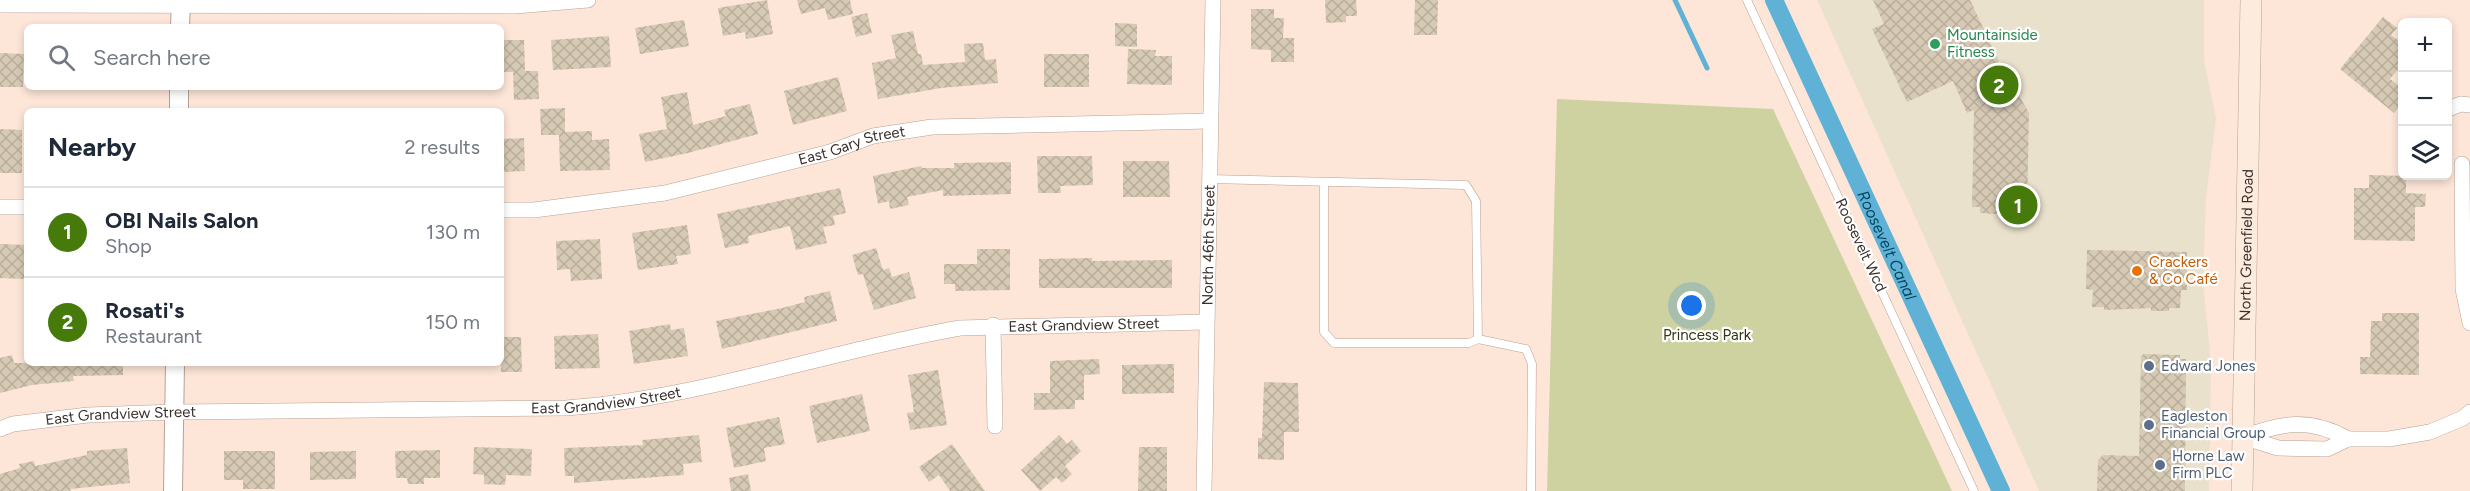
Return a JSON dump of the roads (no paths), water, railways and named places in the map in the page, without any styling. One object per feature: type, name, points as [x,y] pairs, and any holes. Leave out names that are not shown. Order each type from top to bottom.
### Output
[{"type":"main road","name":"North Greenfield Road","points":[[2242,491],[2252,0]]},
{"type":"street","points":[[0,5],[181,3],[515,6],[588,0]]},
{"type":"street","name":"North 46th Street","points":[[1204,491],[1205,322],[1213,0]]},
{"type":"street","points":[[180,24],[181,3]]},
{"type":"street","points":[[179,90],[179,108]]},
{"type":"street","points":[[2452,107],[2461,104],[2470,105]]},
{"type":"street","name":"East Gary Street","points":[[504,210],[534,210],[665,194],[830,152],[873,136],[932,126],[1210,120]]},
{"type":"street","points":[[2460,162],[2463,289],[2470,323]]},
{"type":"street","points":[[0,207],[24,207]]},
{"type":"street","name":"East Grandview Street","points":[[0,429],[13,424],[88,415],[175,411],[566,408],[611,405],[773,373],[921,335],[993,325],[1205,322]]},
{"type":"street","points":[[993,325],[995,426]]},
{"type":"street","points":[[173,491],[176,366]]},
{"type":"street","points":[[2243,437],[2278,448],[2328,449],[2348,439],[2389,439],[2430,432],[2463,418],[2470,412]]},
{"type":"street","points":[[2243,437],[2279,424],[2328,427],[2348,439]]},
{"type":"lane","name":"Roosevelt Wcd","points":[[1747,0],[1974,491]]},
{"type":"lane","points":[[1208,179],[1466,185],[1476,201],[1479,339]]},
{"type":"lane","points":[[1324,182],[1324,332],[1334,343],[1469,343],[1479,339],[1526,349],[1532,364],[1531,491]]},
{"type":"waterway","points":[[1675,0],[1707,68]]},
{"type":"waterway","name":"Roosevelt Canal","points":[[1774,0],[2001,491]]},
{"type":"place","name":"Mountainside Fitness","points":[[1935,44]]},
{"type":"place","name":"Rosati's","points":[[1999,85]]},
{"type":"place","name":"OBI Nails Salon","points":[[2018,205]]},
{"type":"place","name":"Crackers & Co Café","points":[[2137,271]]},
{"type":"place","name":"Edward Jones","points":[[2149,366]]},
{"type":"place","name":"Eagleston Financial Group","points":[[2149,425]]},
{"type":"place","name":"Horne Law Firm PLC","points":[[2160,465]]},
{"type":"park label","name":"Princess Park","points":[[1707,335]]}]
